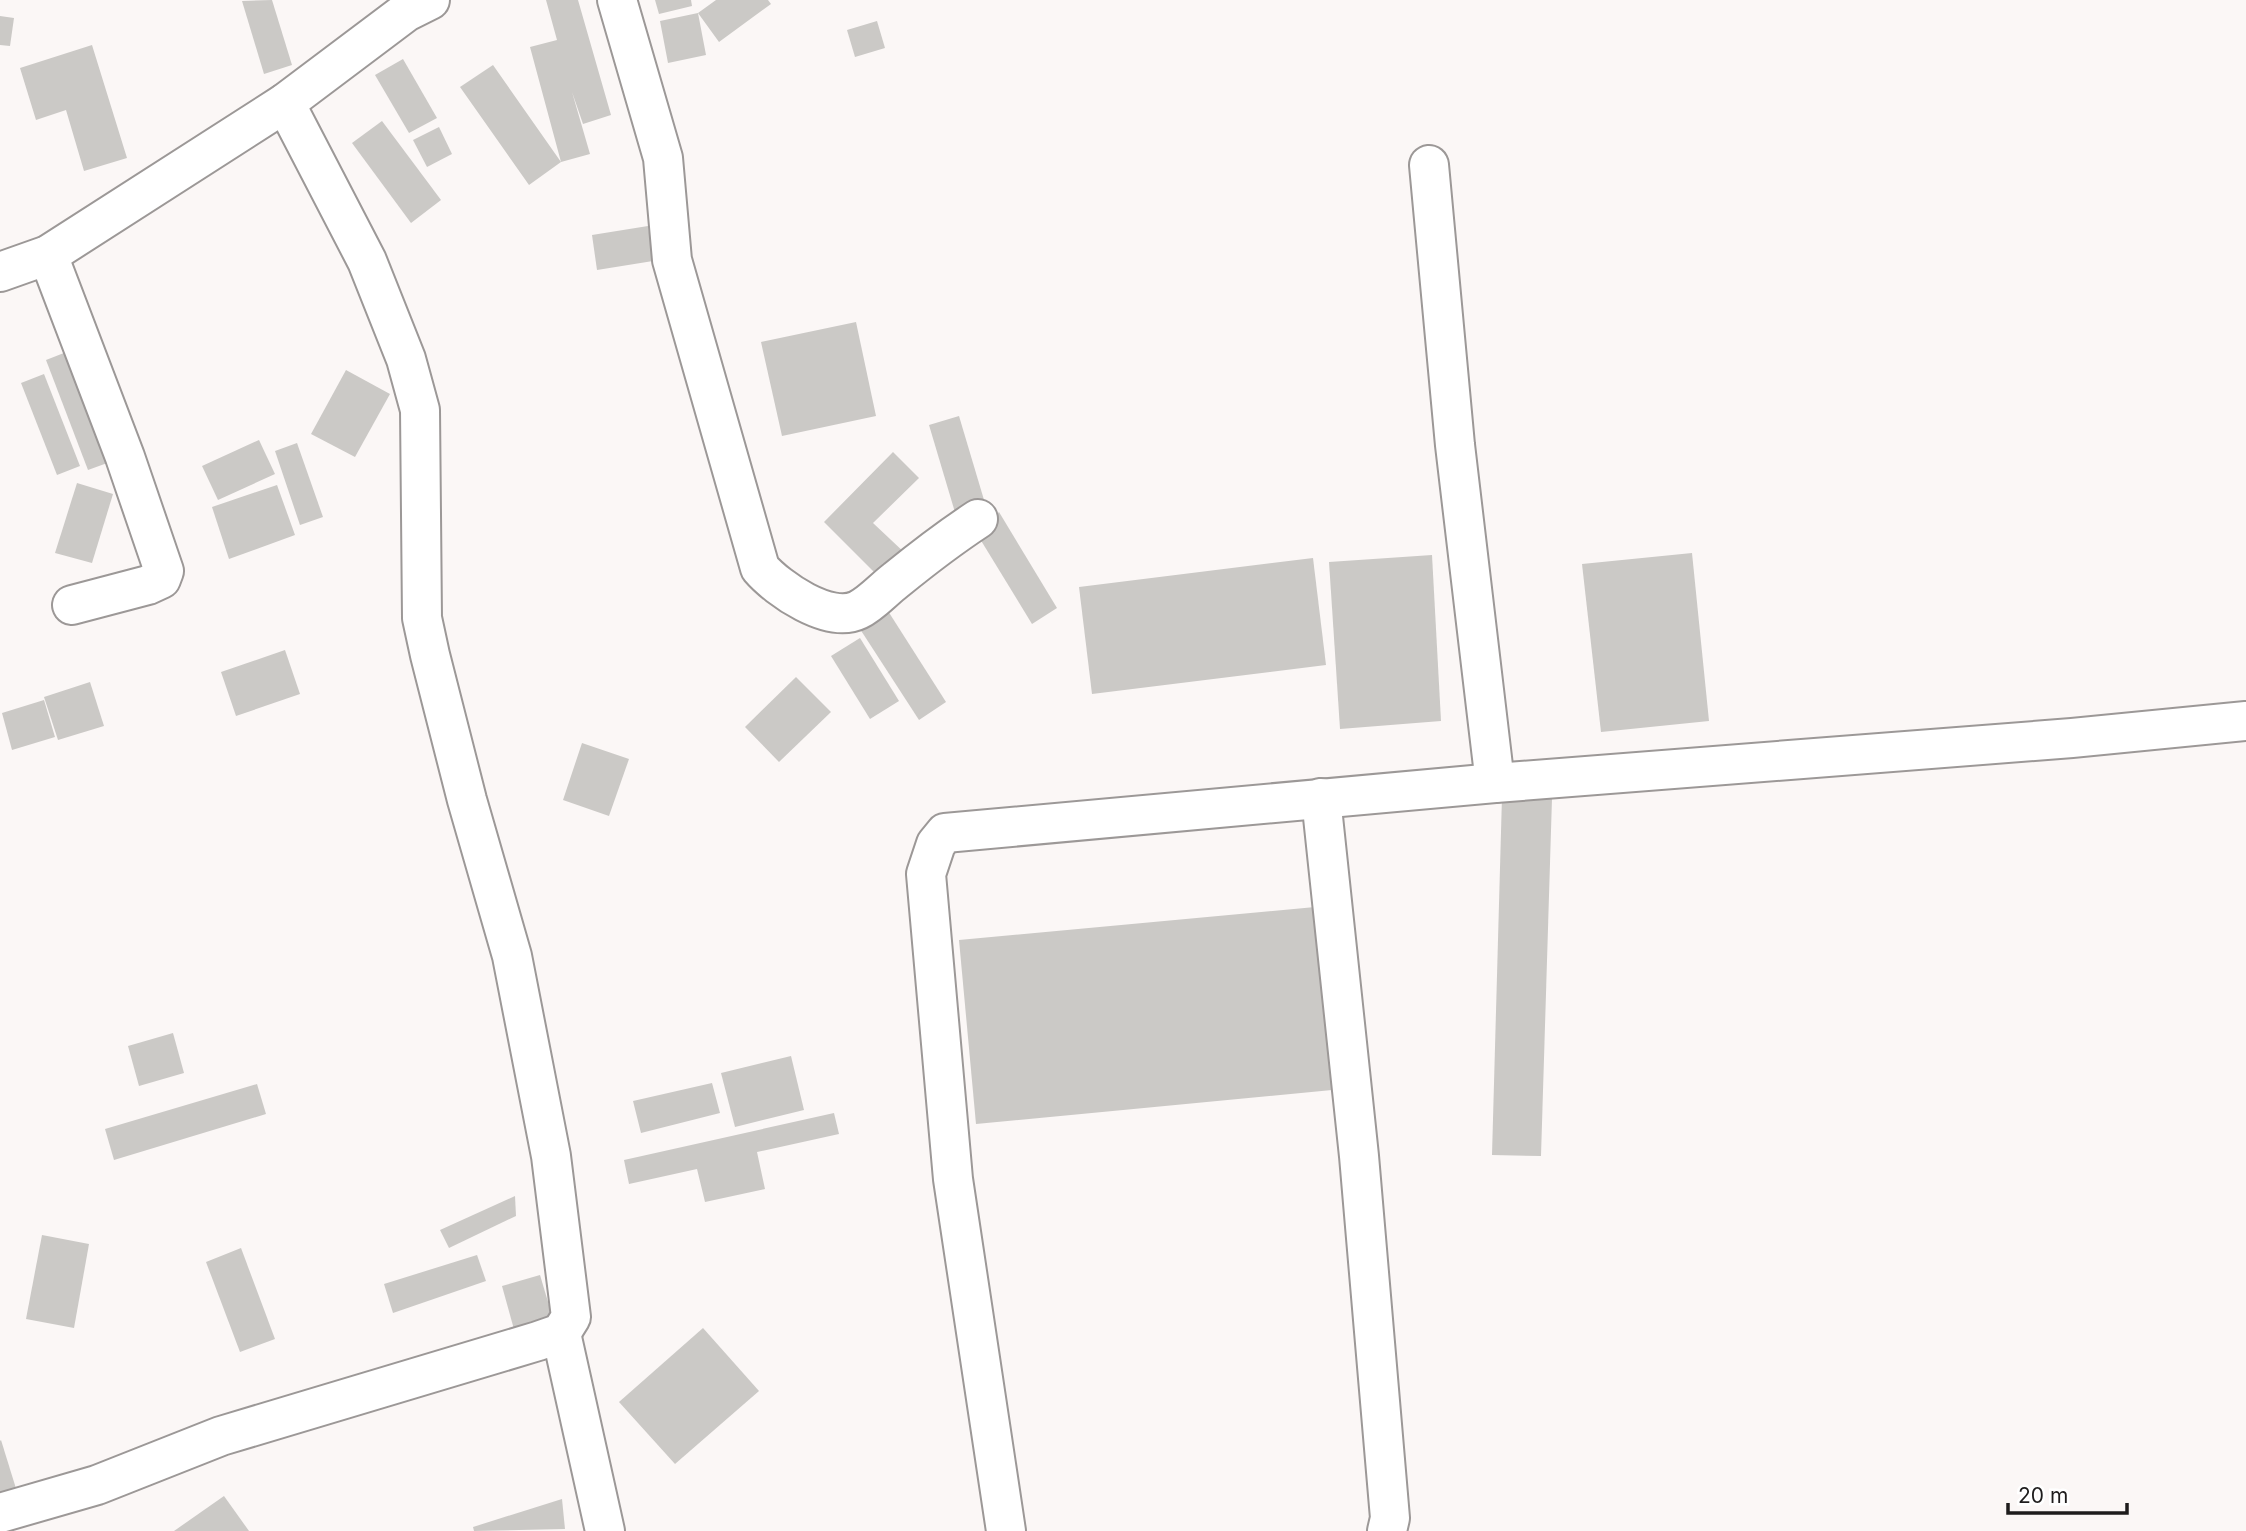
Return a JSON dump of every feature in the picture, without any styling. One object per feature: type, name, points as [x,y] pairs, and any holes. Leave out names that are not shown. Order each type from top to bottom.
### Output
[{"type":"street","points":[[0,272],[48,255],[285,103],[406,12],[430,0]]},
{"type":"street","points":[[617,0],[663,158],[672,260],[760,568],[771,580],[823,611],[840,614],[858,610],[942,542],[978,519]]},
{"type":"street","points":[[0,1513],[97,1485],[221,1436],[561,1333],[571,1317],[551,1156],[512,956],[467,800],[422,618],[420,410],[406,359],[367,261],[285,103]]},
{"type":"street","points":[[1429,166],[1455,445],[1495,783]]},
{"type":"street","points":[[48,255],[125,457],[164,571],[161,579],[148,585],[72,605]]},
{"type":"street","points":[[1006,1531],[953,1179],[926,874],[936,844],[945,834],[1495,783],[2072,738],[2246,721]]},
{"type":"street","points":[[1321,799],[1359,1156],[1390,1518],[1387,1531]]},
{"type":"street","points":[[561,1333],[605,1531]]},
{"type":"building","points":[[272,0],[292,65],[264,74],[242,1]]},
{"type":"building","points":[[546,0],[578,0],[611,115],[583,124],[572,92],[590,154],[561,162],[530,47],[557,40]]},
{"type":"building","points":[[655,0],[691,0],[692,6],[659,14]]},
{"type":"building","points":[[716,0],[768,0],[771,4],[719,42],[698,13]]},
{"type":"building","points":[[698,13],[706,55],[668,63],[660,21]]},
{"type":"building","points":[[0,16],[14,18],[10,46],[0,45]]},
{"type":"building","points":[[877,21],[885,48],[855,57],[847,30]]},
{"type":"building","points":[[92,45],[127,158],[84,171],[66,110],[36,120],[20,68]]},
{"type":"building","points":[[403,59],[437,118],[409,133],[375,75]]},
{"type":"building","points":[[493,65],[561,162],[529,185],[460,87]]},
{"type":"building","points":[[382,121],[441,200],[411,223],[352,143]]},
{"type":"building","points":[[439,127],[452,154],[427,167],[413,140]]},
{"type":"building","points":[[648,226],[653,261],[597,270],[592,235]]},
{"type":"building","points":[[856,322],[876,416],[782,436],[761,342]]},
{"type":"building","points":[[69,351],[110,462],[88,470],[46,360]]},
{"type":"building","points":[[346,370],[390,394],[355,457],[311,434]]},
{"type":"building","points":[[44,374],[80,466],[57,475],[21,383]]},
{"type":"building","points":[[959,416],[987,510],[957,519],[929,425]]},
{"type":"building","points":[[259,440],[275,474],[218,500],[202,466]]},
{"type":"building","points":[[297,443],[323,517],[300,525],[275,451]]},
{"type":"building","points":[[893,452],[919,478],[873,523],[907,555],[882,580],[824,522]]},
{"type":"building","points":[[77,483],[113,494],[92,563],[55,553]]},
{"type":"building","points":[[277,485],[295,535],[229,559],[212,507]]},
{"type":"building","points":[[999,512],[1057,608],[1032,624],[977,534]]},
{"type":"building","points":[[1692,553],[1709,721],[1601,732],[1582,564]]},
{"type":"building","points":[[1432,555],[1441,721],[1340,729],[1329,562]]},
{"type":"building","points":[[1313,558],[1326,665],[1092,694],[1079,587]]},
{"type":"building","points":[[888,611],[946,702],[919,720],[860,629]]},
{"type":"building","points":[[860,638],[899,701],[870,719],[831,656]]},
{"type":"building","points":[[285,650],[300,694],[236,716],[221,672]]},
{"type":"building","points":[[796,677],[831,712],[779,762],[745,727]]},
{"type":"building","points":[[90,682],[104,726],[58,740],[44,697]]},
{"type":"building","points":[[44,700],[55,737],[12,750],[2,713]]},
{"type":"building","points":[[582,743],[629,759],[609,816],[563,800]]},
{"type":"building","points":[[1502,796],[1552,798],[1541,1156],[1492,1155]]},
{"type":"building","points":[[1315,907],[1332,1090],[976,1124],[959,940]]},
{"type":"building","points":[[173,1033],[184,1073],[139,1086],[128,1046]]},
{"type":"building","points":[[791,1056],[804,1110],[735,1127],[721,1073]]},
{"type":"building","points":[[712,1083],[720,1113],[641,1133],[633,1101]]},
{"type":"building","points":[[257,1084],[266,1114],[114,1160],[105,1129]]},
{"type":"building","points":[[834,1113],[839,1134],[757,1152],[765,1189],[705,1202],[697,1169],[629,1184],[624,1160]]},
{"type":"building","points":[[515,1196],[516,1216],[449,1248],[440,1230]]},
{"type":"building","points":[[42,1235],[89,1244],[74,1328],[26,1319]]},
{"type":"building","points":[[241,1248],[275,1339],[240,1352],[206,1262]]},
{"type":"building","points":[[477,1255],[486,1281],[393,1313],[384,1284]]},
{"type":"building","points":[[540,1275],[554,1322],[515,1333],[502,1286]]},
{"type":"building","points":[[703,1328],[759,1391],[675,1464],[619,1402]]},
{"type":"building","points":[[0,1441],[18,1495],[0,1500]]},
{"type":"building","points":[[224,1496],[249,1531],[174,1531]]},
{"type":"building","points":[[562,1499],[565,1529],[474,1531],[473,1527]]}]
